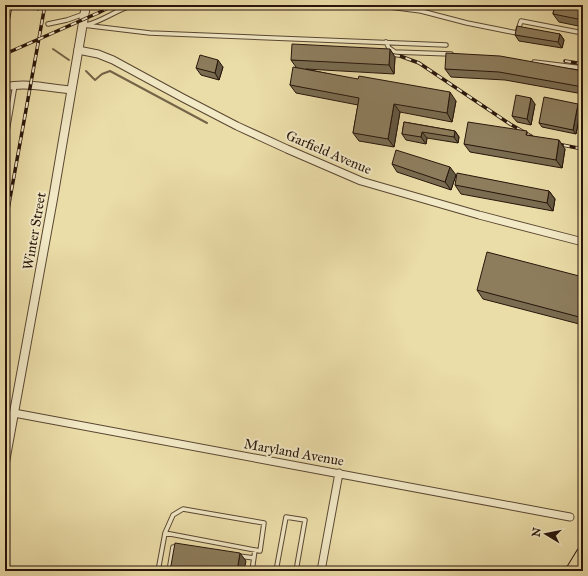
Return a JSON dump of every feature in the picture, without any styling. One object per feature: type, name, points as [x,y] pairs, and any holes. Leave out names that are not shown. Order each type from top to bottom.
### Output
[{"type":"highway","points":[[572,571],[583,553]]},
{"type":"street","name":"Winter Street","points":[[5,462],[7,439],[14,413],[86,9]]},
{"type":"street","name":"Garfield Avenue","points":[[78,50],[98,54],[113,60],[237,126],[361,180],[583,242]]},
{"type":"street","points":[[5,87],[15,85],[71,90]]},
{"type":"street","name":"Maryland Avenue","points":[[14,413],[570,517]]},
{"type":"street","points":[[321,571],[339,474]]},
{"type":"lane","points":[[83,25],[98,22],[133,5]]},
{"type":"lane","points":[[374,5],[421,11],[466,23],[518,33],[520,21],[583,33]]},
{"type":"lane","points":[[48,24],[67,20],[86,9]]},
{"type":"lane","points":[[83,25],[150,33],[446,45]]},
{"type":"lane","points":[[386,42],[389,48],[395,52],[458,54]]},
{"type":"lane","points":[[527,61],[583,68]]},
{"type":"lane","points":[[5,143],[15,85]]},
{"type":"lane","points":[[158,571],[165,533],[173,514],[183,509],[264,523],[260,551],[165,533]]},
{"type":"lane","points":[[276,571],[286,516],[305,520],[296,571]]},
{"type":"lane","points":[[169,571],[173,547],[186,548]]},
{"type":"lane","points":[[252,571],[255,550]]},
{"type":"lane","points":[[230,555],[254,558]]},
{"type":"building","points":[[555,5],[583,5],[583,20],[553,14]]},
{"type":"building","points":[[517,26],[560,34],[558,42],[515,35]]},
{"type":"building","points":[[292,44],[390,49],[389,65],[291,60]]},
{"type":"building","points":[[446,53],[500,56],[583,71],[583,87],[499,72],[445,69]]},
{"type":"building","points":[[200,55],[218,60],[215,73],[196,68]]},
{"type":"building","points":[[293,67],[358,79],[359,76],[450,92],[447,113],[394,104],[388,139],[353,133],[359,98],[290,85]]},
{"type":"building","points":[[516,95],[531,98],[527,119],[512,116]]},
{"type":"building","points":[[544,97],[578,104],[573,130],[539,123]]},
{"type":"building","points":[[404,122],[455,131],[454,137],[422,132],[421,137],[402,134]]},
{"type":"building","points":[[468,122],[527,131],[526,135],[559,140],[556,160],[464,144]]},
{"type":"building","points":[[396,150],[450,167],[445,182],[392,164]]},
{"type":"building","points":[[457,173],[549,191],[547,203],[455,185]]},
{"type":"building","points":[[581,204],[583,204],[583,218],[579,217]]},
{"type":"building","points":[[487,252],[583,277],[583,318],[477,290]]},
{"type":"building","points":[[175,543],[240,553],[237,571],[170,571]]},
{"type":"waterway","points":[[33,5],[38,10]]},
{"type":"waterway","points":[[53,49],[69,60]]},
{"type":"waterway","points":[[86,71],[95,80],[102,74],[110,71],[207,123]]},
{"type":"railway","points":[[5,37],[11,5]]},
{"type":"railway","points":[[5,226],[45,5]]},
{"type":"railway","points":[[5,54],[114,5]]},
{"type":"railway","points":[[382,54],[400,56],[419,63],[510,124],[531,136]]},
{"type":"railway","points":[[565,61],[583,64]]},
{"type":"railway","points":[[552,143],[583,149]]}]
